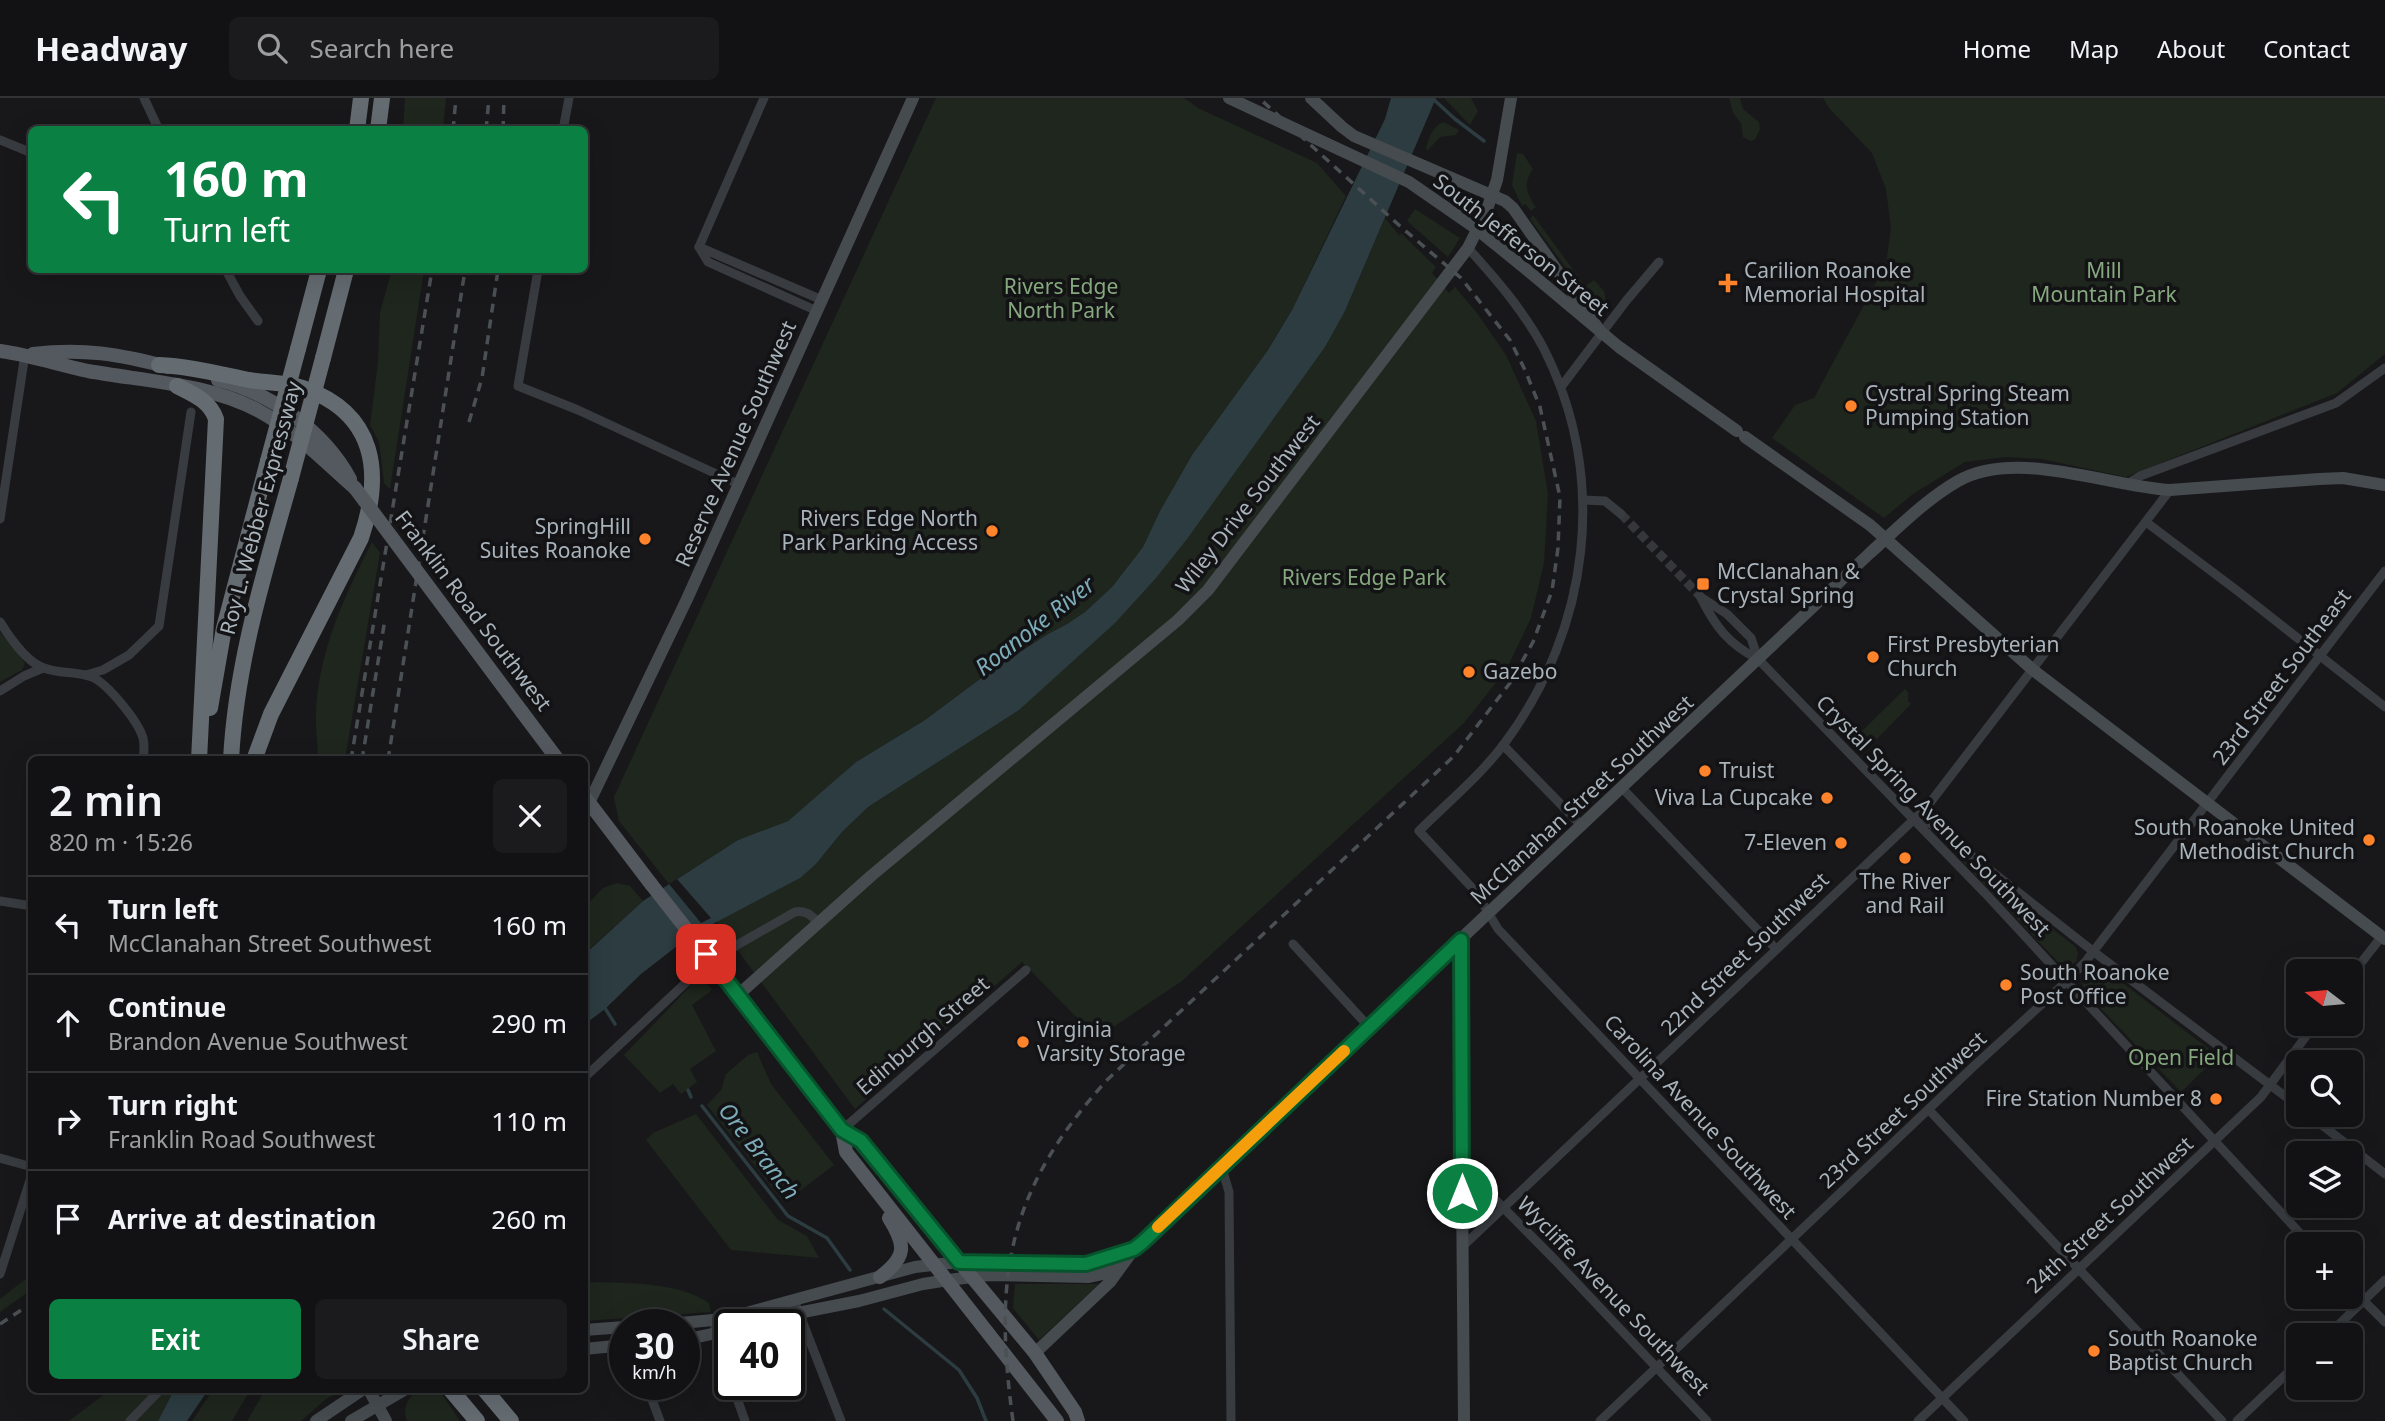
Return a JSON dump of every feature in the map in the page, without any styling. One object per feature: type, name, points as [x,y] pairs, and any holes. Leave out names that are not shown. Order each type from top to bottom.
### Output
[{"type":"highway","points":[[358,126],[361,98]]},
{"type":"highway","points":[[379,126],[382,98]]},
{"type":"highway","name":"Roy L. Webber Expressway","points":[[206,756],[211,704],[224,628],[318,273]]},
{"type":"highway","name":"Roy L. Webber Expressway","points":[[231,756],[237,698],[253,612],[345,273]]},
{"type":"highway","points":[[159,365],[184,366],[303,388],[329,401],[350,418],[359,429],[371,458],[373,482],[370,507],[361,538],[271,713],[255,756]]},
{"type":"highway","points":[[177,386],[204,401],[214,412],[216,419],[199,756]]},
{"type":"highway","points":[[454,1393],[477,1421]]},
{"type":"highway","points":[[487,1393],[510,1421]]},
{"type":"main road","name":"Reserve Avenue Southwest","points":[[588,797],[687,599],[913,98]]},
{"type":"main road","name":"South Jefferson Street","points":[[1229,98],[1409,182],[1474,226],[1602,334],[1870,525],[2033,670],[2384,936]]},
{"type":"main road","points":[[1311,98],[1354,136],[1492,195],[1513,208],[1602,334]]},
{"type":"main road","name":"Wiley Drive Southwest","points":[[738,995],[818,923],[1200,599],[1468,248],[1492,195],[1503,156],[1511,98]]},
{"type":"main road","name":"Franklin Road Southwest","points":[[24,354],[75,350],[103,352],[226,382],[260,395],[279,407],[321,440],[342,464],[355,488],[555,756]]},
{"type":"main road","name":"Franklin Road Southwest","points":[[0,351],[234,400],[265,414],[312,448],[355,488]]},
{"type":"main road","name":"McClanahan Street Southwest","points":[[1035,1353],[1110,1282],[1134,1249],[1218,1168],[1937,494],[1960,480],[1991,469],[2026,468],[2170,490],[2319,479],[2355,479],[2385,485]]},
{"type":"main road","points":[[588,800],[842,1130],[861,1141],[1035,1353],[1075,1412],[1078,1421]]},
{"type":"main road","points":[[1461,940],[1464,1421]]},
{"type":"main road","points":[[842,1130],[846,1152],[1057,1421]]},
{"type":"main road","points":[[857,1166],[897,1230],[901,1241],[902,1249],[898,1260],[880,1277]]},
{"type":"main road","points":[[789,1309],[915,1267],[959,1262],[1086,1264],[1134,1249]]},
{"type":"main road","points":[[779,1309],[859,1301],[923,1284],[989,1275],[1089,1277],[1103,1274],[1134,1249]]},
{"type":"main road","points":[[588,1330],[609,1328]]},
{"type":"main road","points":[[588,1349],[609,1347]]},
{"type":"main road","points":[[316,1421],[358,1393]]},
{"type":"main road","points":[[371,1393],[386,1421]]},
{"type":"main road","points":[[351,1421],[398,1393]]},
{"type":"street","points":[[144,98],[157,126]]},
{"type":"street","points":[[564,126],[569,98]]},
{"type":"street","points":[[764,98],[699,247],[819,305]]},
{"type":"street","points":[[0,140],[28,151]]},
{"type":"street","points":[[1468,248],[1528,322],[1543,348],[1561,387],[1577,442],[1583,500],[1577,584],[1567,622],[1552,660],[1503,745],[1582,826]]},
{"type":"street","points":[[1561,387],[1659,262]]},
{"type":"street","points":[[228,273],[258,321]]},
{"type":"street","points":[[537,273],[518,386],[578,410],[738,484]]},
{"type":"street","points":[[0,519],[24,354]]},
{"type":"street","points":[[2125,485],[2140,476],[2336,403],[2385,368]]},
{"type":"street","points":[[86,675],[103,670],[129,655],[159,626],[191,412]]},
{"type":"street","name":"22nd Street Southwest","points":[[1463,1246],[1926,808],[2170,490]]},
{"type":"street","points":[[1583,500],[1605,501],[1621,514]]},
{"type":"street","points":[[2146,522],[2385,707]]},
{"type":"street","name":"23rd Street Southeast","points":[[2207,803],[2385,571]]},
{"type":"street","points":[[1700,596],[1727,614],[1751,638],[1758,659],[1739,650],[1715,625],[1700,596]]},
{"type":"street","points":[[0,622],[16,645],[43,668],[86,675],[100,682],[139,729],[145,750],[144,756]]},
{"type":"street","name":"Crystal Spring Avenue Southwest","points":[[1758,659],[2067,981],[2299,1232]]},
{"type":"street","points":[[0,691],[43,668]]},
{"type":"street","name":"Carolina Avenue Southwest","points":[[1503,745],[1419,831],[1476,892],[1498,929],[1964,1421]]},
{"type":"street","points":[[1622,788],[1776,948]]},
{"type":"street","name":"23rd Street Southwest","points":[[1600,1421],[1791,1238],[2067,981],[2094,952],[2207,803]]},
{"type":"street","points":[[1913,820],[1920,819],[1930,823],[2094,952],[2286,1097]]},
{"type":"street","points":[[0,901],[28,905]]},
{"type":"street","points":[[588,1074],[677,989],[725,953],[795,912],[809,914],[818,923]]},
{"type":"street","points":[[2363,961],[2384,936]]},
{"type":"street","points":[[1293,944],[1369,1027]]},
{"type":"street","name":"Edinburgh Street","points":[[842,1130],[1026,970]]},
{"type":"street","name":"24th Street Southwest","points":[[1918,1421],[2261,1097],[2306,1036]]},
{"type":"street","points":[[1929,1110],[2222,1421]]},
{"type":"street","points":[[2324,1127],[2385,1174]]},
{"type":"street","points":[[0,1158],[28,1166]]},
{"type":"street","name":"Wycliffe Avenue Southwest","points":[[1462,1166],[1707,1421]]},
{"type":"street","points":[[1218,1168],[1224,1175],[1229,1192],[1231,1421]]},
{"type":"street","points":[[0,1275],[28,1187]]},
{"type":"street","points":[[2341,1323],[2385,1280]]},
{"type":"street","points":[[2364,1302],[2385,1322]]},
{"type":"street","points":[[796,1306],[841,1421]]},
{"type":"street","points":[[2237,1421],[2286,1374]]},
{"type":"street","points":[[130,1421],[157,1393]]},
{"type":"street","points":[[652,1400],[660,1421]]},
{"type":"street","points":[[738,1400],[745,1421]]},
{"type":"green space","points":[[405,98],[446,98],[443,126],[403,126]]},
{"type":"green space","name":"Rivers Edge North Park","points":[[936,98],[1184,98],[1198,108],[1317,163],[1346,196],[1292,310],[1268,350],[1192,455],[1143,547],[1112,587],[1085,612],[992,670],[925,720],[856,762],[788,821],[738,840],[669,884],[619,821],[614,797]]},
{"type":"green space","points":[[1444,98],[1471,98],[1478,111],[1470,125]]},
{"type":"green space","points":[[1729,98],[1740,98],[1743,109],[1759,122],[1760,129],[1755,139],[1751,141],[1743,137],[1741,123],[1733,113]]},
{"type":"green space","name":"Mill Mountain Park","points":[[1823,98],[2385,98],[2385,354],[2337,393],[2126,477],[2041,459],[2005,457],[1965,462],[1913,494],[1884,518],[1772,438],[1795,405],[1814,398],[1886,264],[1891,228],[1886,189],[1872,153],[1829,108]]},
{"type":"green space","points":[[1443,122],[1459,130],[1456,135],[1440,137],[1426,149],[1433,130]]},
{"type":"green space","points":[[1517,153],[1523,154],[1533,169],[1527,184],[1536,207],[1531,211],[1525,204],[1522,206],[1512,185]]},
{"type":"green space","points":[[1415,209],[1460,238],[1448,257],[1407,221]]},
{"type":"green space","points":[[1533,215],[1585,286],[1594,280],[1604,291],[1606,300],[1602,307],[1596,307],[1589,299],[1530,219]]},
{"type":"green space","name":"Rivers Edge Park","points":[[1385,218],[1400,236],[1401,233],[1436,267],[1432,273],[1449,293],[1455,287],[1477,313],[1506,355],[1536,421],[1548,494],[1544,563],[1531,618],[1506,670],[1464,723],[1182,981],[1097,1038],[1022,962],[855,1109],[716,921],[816,864],[842,832],[868,807],[1019,710],[1345,311]]},
{"type":"green space","points":[[391,273],[424,273],[390,489],[384,483],[379,442],[370,425],[378,362],[380,312]]},
{"type":"green space","points":[[372,542],[380,553],[346,756],[318,756],[316,711],[322,666],[352,582]]},
{"type":"green space","points":[[0,632],[25,663],[22,670],[0,682]]},
{"type":"green space","points":[[1905,689],[1911,704],[1873,743],[1862,731]]},
{"type":"green space","points":[[1938,836],[1959,857],[2076,947],[2076,962],[2068,966],[2059,963]]},
{"type":"green space","points":[[617,883],[630,886],[643,901],[588,950],[588,904],[603,888]]},
{"type":"green space","name":"Open Field","points":[[2096,967],[2107,971],[2218,1056],[2181,1092],[2084,991],[2084,976]]},
{"type":"green space","points":[[701,975],[712,990],[692,1005],[716,1051],[690,1069],[697,1082],[681,1094],[673,1084],[660,1093],[624,1055]]},
{"type":"green space","points":[[757,1052],[771,1084],[834,1165],[784,1203],[707,1105],[721,1090],[726,1074],[748,1055]]},
{"type":"green space","points":[[696,1114],[778,1220],[807,1236],[819,1258],[731,1250],[646,1140],[653,1133]]},
{"type":"green space","points":[[28,1277],[28,1292],[0,1312],[0,1299]]},
{"type":"green space","points":[[588,1282],[666,1287],[709,1303],[711,1312],[700,1313],[700,1309],[609,1309],[609,1319],[588,1321]]},
{"type":"green space","points":[[1015,1284],[1099,1284],[1039,1340],[1013,1308]]},
{"type":"green space","points":[[106,1393],[172,1393],[158,1421],[69,1421]]},
{"type":"green space","points":[[211,1393],[248,1393],[232,1421],[192,1421]]},
{"type":"green space","points":[[263,1393],[337,1393],[326,1399],[301,1421],[247,1421]]},
{"type":"green space","points":[[416,1393],[441,1393],[460,1421],[407,1421],[405,1412]]},
{"type":"shaded area","points":[[1391,98],[1436,98],[1345,311],[1325,347],[1156,578],[1115,623],[1019,710],[868,807],[800,878],[690,936],[641,974],[588,1022],[588,951],[643,901],[738,840],[788,821],[856,762],[925,720],[992,670],[1085,612],[1112,587],[1143,547],[1192,455],[1268,350],[1292,310],[1385,119]]},
{"type":"shaded area","points":[[172,1393],[206,1393],[187,1421],[158,1421]]},
{"type":"pier","points":[[677,879],[711,918],[701,923],[669,884]]},
{"type":"waterway","points":[[1432,98],[1484,141]]},
{"type":"waterway","name":"Ore Branch","points":[[603,1005],[615,1024]]},
{"type":"waterway","name":"Ore Branch","points":[[688,1090],[691,1097]]},
{"type":"waterway","name":"Ore Branch","points":[[702,1106],[788,1216],[827,1238],[850,1270]]},
{"type":"waterway","name":"Ore Branch","points":[[884,1309],[959,1370],[977,1398],[986,1421]]},
{"type":"tunnel","points":[[1621,514],[1700,596]]},
{"type":"railway","points":[[453,126],[456,98]]},
{"type":"railway","points":[[486,126],[489,98]]},
{"type":"railway","points":[[503,126],[504,98]]},
{"type":"railway","points":[[1013,1421],[1005,1322],[1008,1279],[1015,1238],[1028,1198],[1047,1160],[1073,1121],[1107,1080],[1454,756],[1510,683],[1533,642],[1552,591],[1558,548],[1560,497],[1540,407],[1510,340],[1461,278],[1259,98]]},
{"type":"railway","points":[[352,756],[432,273]]},
{"type":"railway","points":[[389,756],[465,273]]},
{"type":"railway","points":[[469,422],[482,378],[498,273]]},
{"type":"railway","points":[[363,756],[385,619]]},
{"type":"railway","points":[[0,1324],[28,1306]]},
{"type":"slow traffic","points":[[1158,1227],[1344,1051]]},
{"type":"place","name":"Carilion Roanoke Memorial Hospital","points":[[1728,283]]},
{"type":"place","name":"Cystral Spring Steam Pumping Station","points":[[1851,406]]},
{"type":"place","name":"Rivers Edge North Park Parking Access","points":[[992,531]]},
{"type":"place","name":"SpringHill Suites Roanoke","points":[[645,539]]},
{"type":"place","name":"McClanahan & Crystal Spring","points":[[1703,584]]},
{"type":"place","name":"First Presbyterian Church","points":[[1873,657]]},
{"type":"place","name":"Gazebo","points":[[1469,672]]},
{"type":"place","name":"Truist","points":[[1705,771]]},
{"type":"place","name":"Viva La Cupcake","points":[[1827,798]]},
{"type":"place","name":"South Roanoke United Methodist Church","points":[[2369,840]]},
{"type":"place","name":"7-Eleven","points":[[1841,843]]},
{"type":"place","name":"The River and Rail","points":[[1905,858]]},
{"type":"place","name":"South Roanoke Post Office","points":[[2006,985]]},
{"type":"place","name":"Virginia Varsity Storage","points":[[1023,1042]]},
{"type":"place","name":"Fire Station Number 8","points":[[2216,1099]]},
{"type":"place","name":"South Roanoke Baptist Church","points":[[2094,1351]]},
{"type":"route","points":[[706,954],[842,1130],[861,1141],[959,1262],[1086,1264],[1134,1249],[1143,1242],[1461,940],[1462,1193]]},
{"type":"water label","name":"Roanoke River","points":[[1035,626]]}]
